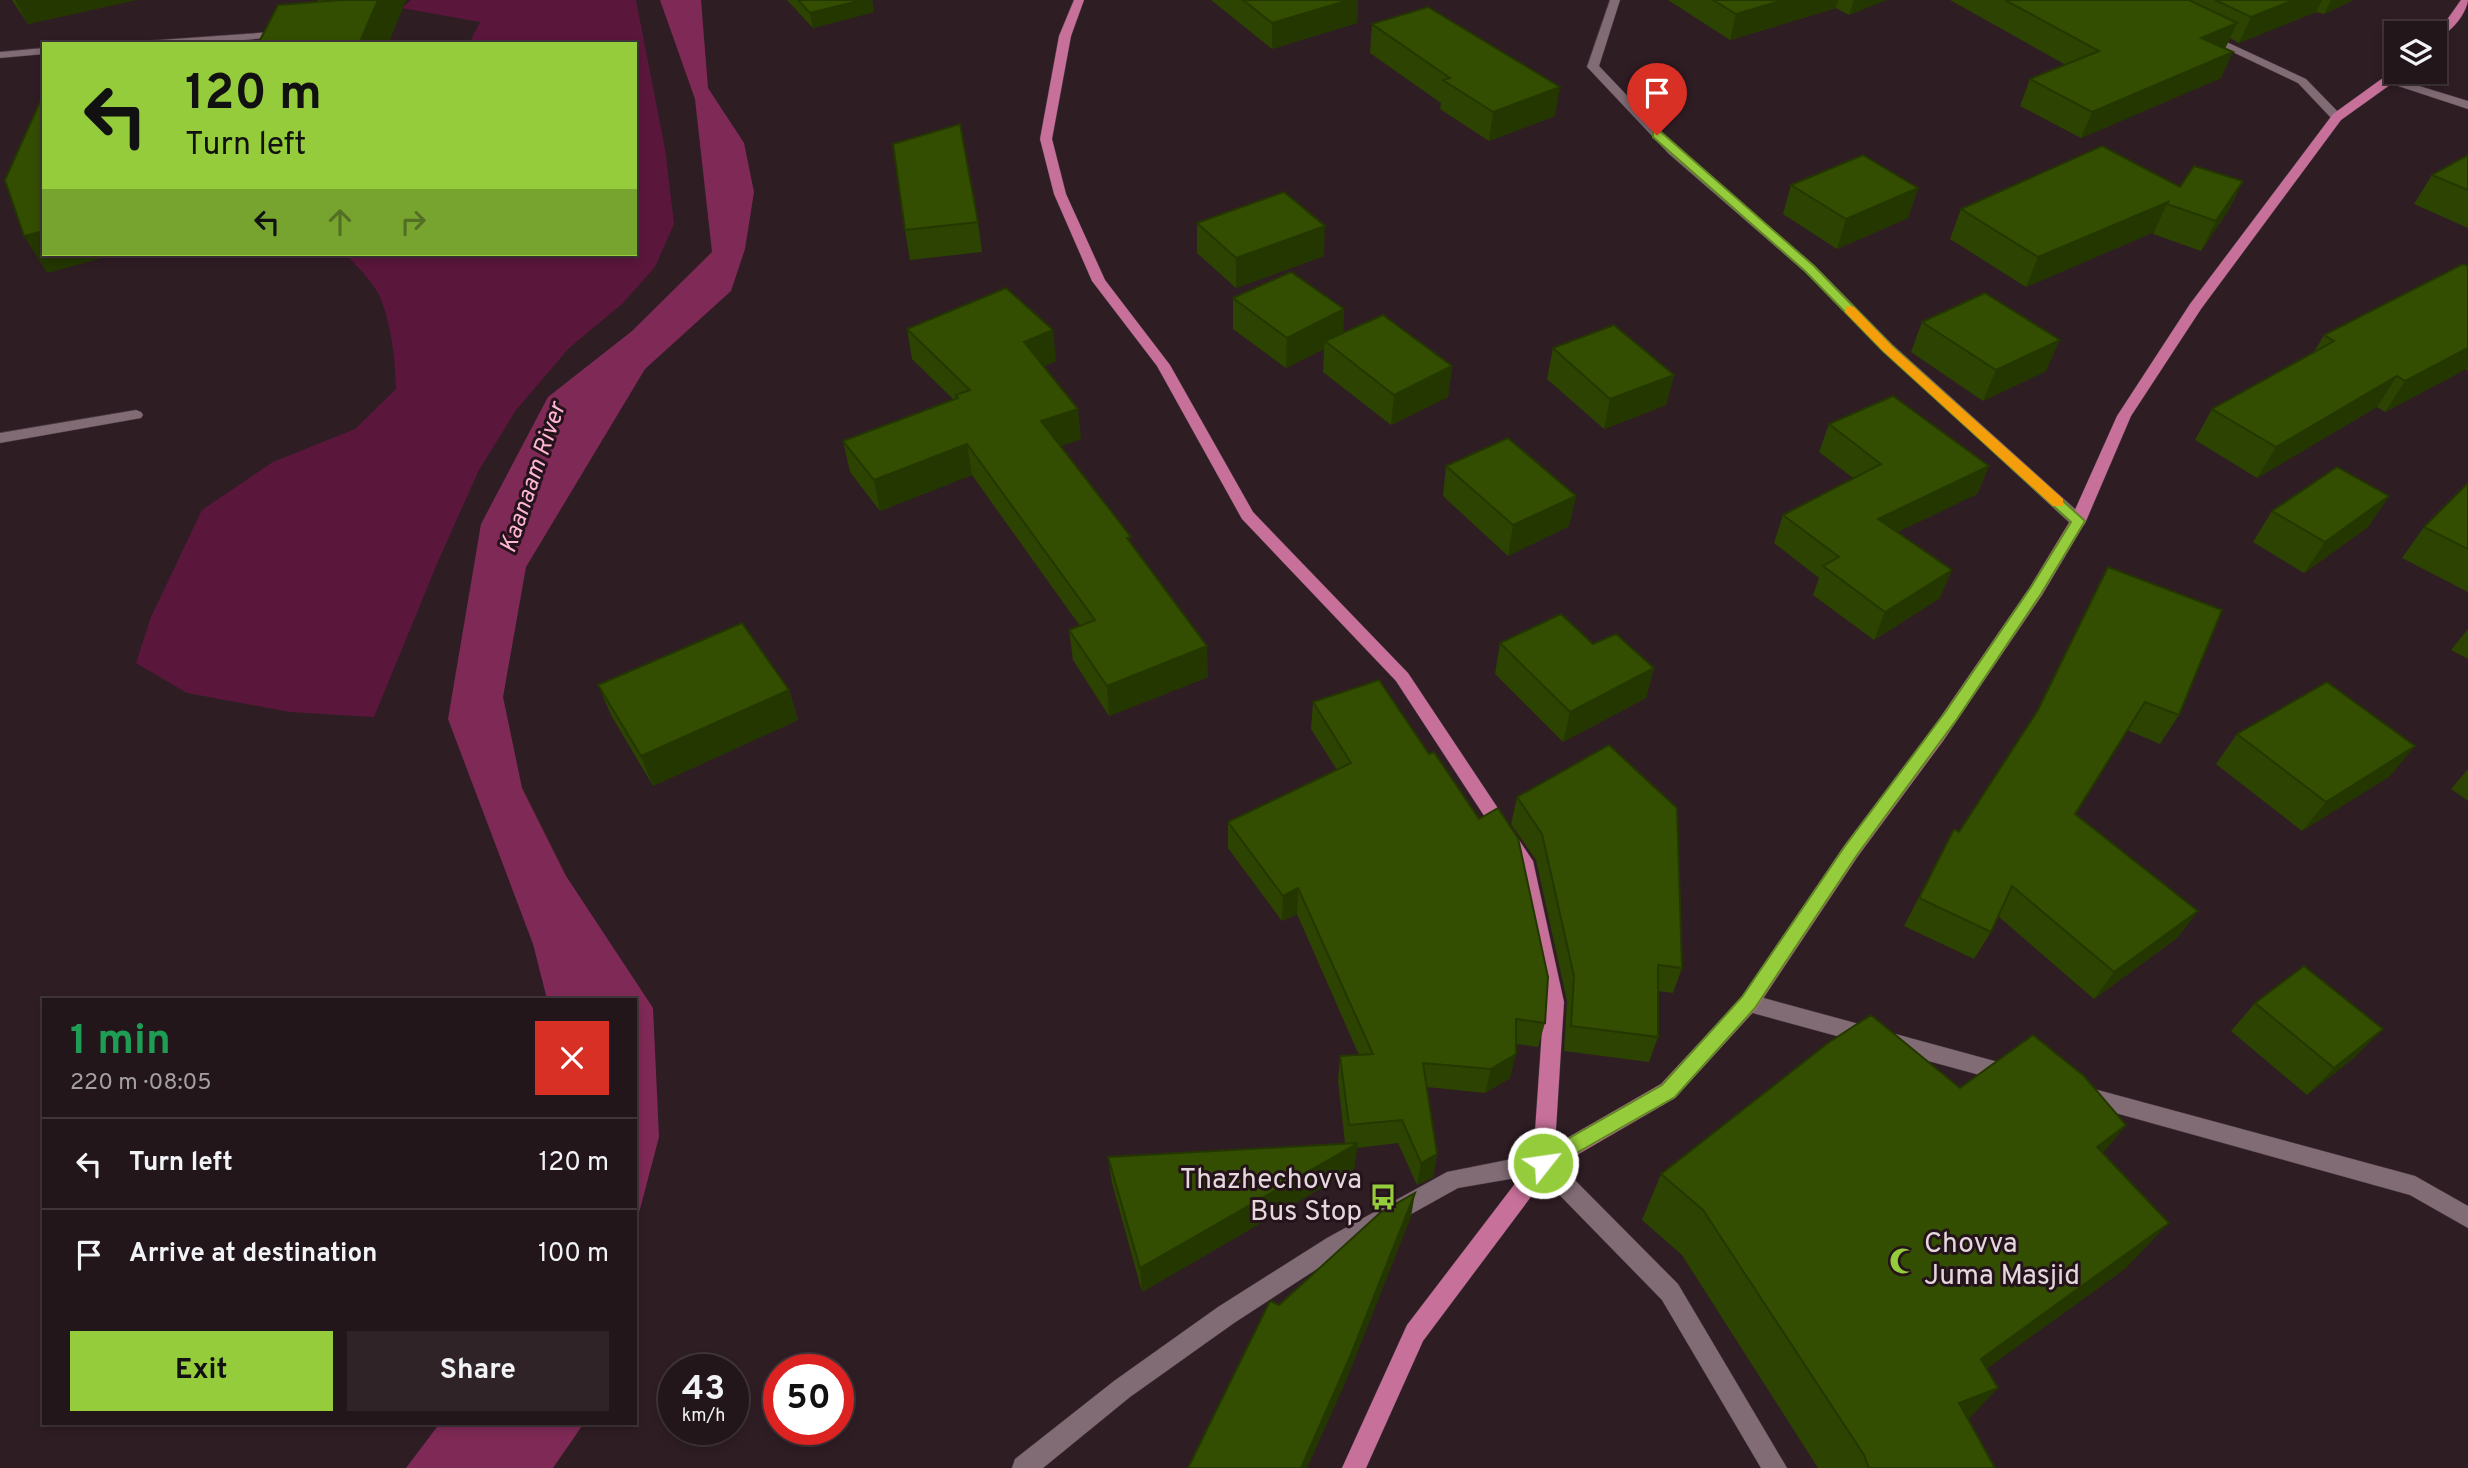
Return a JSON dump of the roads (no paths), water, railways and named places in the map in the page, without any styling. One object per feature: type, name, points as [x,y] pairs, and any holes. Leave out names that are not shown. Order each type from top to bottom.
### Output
[{"type":"main road","points":[[1079,0],[1065,36],[1045,139],[1060,194],[1100,281],[1163,365],[1247,515],[1402,677],[1524,861],[1553,1002],[1543,1163]]},
{"type":"main road","points":[[2447,27],[2466,0]]},
{"type":"main road","points":[[1354,1468],[1415,1333],[1543,1163],[1668,1091],[1749,1003],[1851,851],[1937,736],[2036,591],[2078,521],[2124,416],[2195,307],[2337,117],[2384,83]]},
{"type":"street","points":[[1615,0],[1593,67],[1673,151],[1810,269],[1888,348],[2078,521]]},
{"type":"street","points":[[2197,30],[2302,81],[2337,117]]},
{"type":"street","points":[[174,42],[298,33]]},
{"type":"street","points":[[0,55],[42,51]]},
{"type":"street","points":[[2414,84],[2468,105]]},
{"type":"street","points":[[0,438],[136,415]]},
{"type":"street","points":[[1749,1003],[2028,1080]]},
{"type":"street","points":[[2068,1091],[2414,1186],[2468,1218]]},
{"type":"street","points":[[1024,1468],[1132,1381],[1226,1315],[1335,1245],[1455,1179],[1543,1163],[1670,1292],[1775,1468]]},
{"type":"water","name":"Kaanaam River","points":[[660,0],[701,0],[708,88],[744,143],[754,192],[745,249],[731,291],[645,369],[526,567],[503,697],[522,788],[566,876],[653,1008],[659,1137],[637,1220],[637,998],[547,998],[533,944],[448,719],[481,524],[548,397],[632,331],[712,252],[695,99]]},
{"type":"water","points":[[438,1425],[583,1425],[553,1468],[406,1468]]},
{"type":"place","name":"Thazhechovva Bus Stop","points":[[1383,1197]]},
{"type":"place","name":"Chovva Juma Masjid","points":[[1903,1261]]}]
